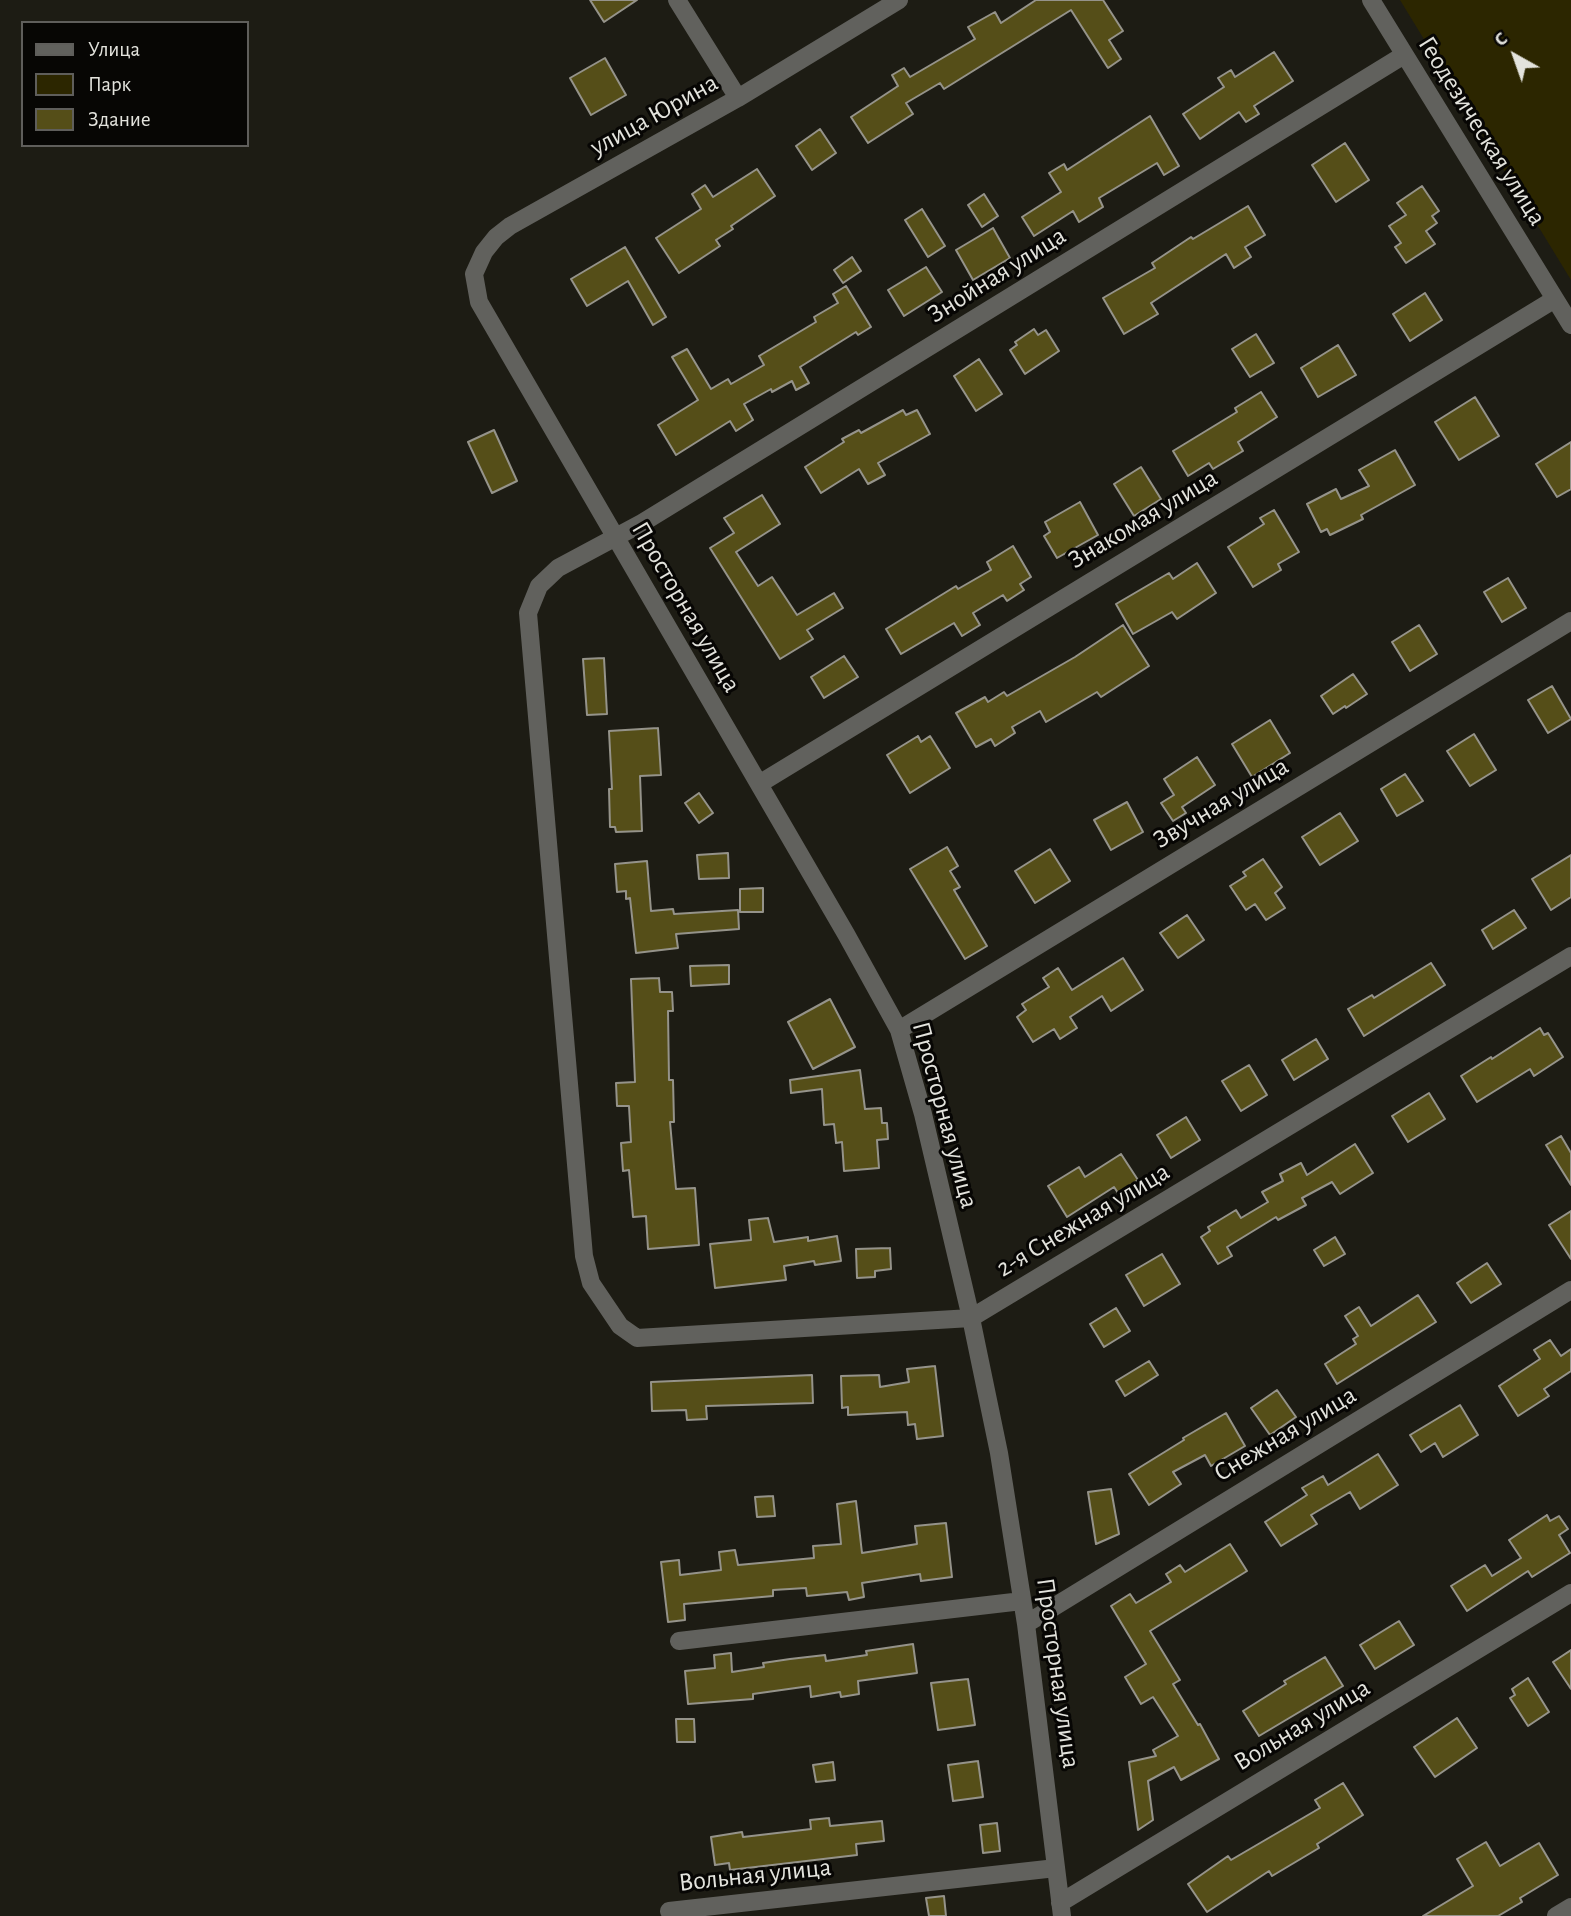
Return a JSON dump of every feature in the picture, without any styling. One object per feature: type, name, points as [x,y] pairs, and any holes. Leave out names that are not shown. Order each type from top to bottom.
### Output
[{"type":"street","points":[[677,0],[738,98]]},
{"type":"street","name":"улица Юрина","points":[[479,302],[474,274],[484,252],[496,237],[510,226],[738,98],[899,0]]},
{"type":"street","name":"Геодезическая улица","points":[[1371,0],[1571,325]]},
{"type":"street","name":"Знойная улица","points":[[591,1283],[584,1256],[528,613],[539,586],[558,568],[616,539],[1404,55]]},
{"type":"street","name":"Знакомая улица","points":[[759,784],[1555,299]]},
{"type":"street","name":"Просторная улица","points":[[479,302],[899,1030],[923,1114],[971,1318],[999,1453],[1026,1624],[1061,1910]]},
{"type":"street","name":"Звучная улица","points":[[899,1030],[1571,621]]},
{"type":"street","name":"2-я Снежная улица","points":[[591,1283],[620,1326],[637,1338],[971,1318],[1571,956]]},
{"type":"street","name":"Снежная улица","points":[[1026,1624],[1571,1290]]},
{"type":"street","name":"Вольная улица","points":[[1061,1910],[1571,1593]]},
{"type":"street","points":[[679,1641],[1022,1601]]},
{"type":"street","name":"Вольная улица","points":[[669,1911],[1056,1868]]},
{"type":"street","points":[[1556,1916],[1571,1907]]},
{"type":"green space","points":[[1400,0],[1571,0],[1571,280]]},
{"type":"building","points":[[590,0],[637,0],[604,22]]},
{"type":"building","points":[[1036,0],[1103,0],[1123,31],[1109,40],[1121,59],[1108,68],[1071,10],[944,89],[940,83],[906,103],[913,114],[868,143],[851,117],[898,86],[892,75],[904,68],[910,77],[975,39],[968,27],[995,12],[1001,23]]},
{"type":"building","points":[[1274,52],[1293,81],[1254,106],[1259,114],[1246,122],[1239,112],[1200,139],[1183,114],[1224,87],[1218,78],[1231,70],[1235,77]]},
{"type":"building","points":[[605,58],[626,95],[591,115],[570,78]]},
{"type":"building","points":[[1150,116],[1179,166],[1164,175],[1157,163],[1099,198],[1103,207],[1079,222],[1073,211],[1034,236],[1022,217],[1061,192],[1049,173],[1064,164],[1067,170]]},
{"type":"building","points":[[820,129],[836,153],[812,170],[796,146]]},
{"type":"building","points":[[1345,143],[1369,180],[1336,202],[1312,165]]},
{"type":"building","points":[[757,169],[775,196],[731,226],[733,229],[716,240],[720,246],[679,273],[656,238],[701,209],[692,194],[705,185],[713,197]]},
{"type":"building","points":[[1422,186],[1439,211],[1432,216],[1437,223],[1426,231],[1435,244],[1406,263],[1395,247],[1401,243],[1389,226],[1406,215],[1397,203]]},
{"type":"building","points":[[984,194],[998,216],[982,227],[968,205]]},
{"type":"building","points":[[1248,206],[1265,235],[1245,247],[1251,257],[1234,268],[1226,254],[1151,303],[1158,314],[1124,334],[1103,298],[1155,268],[1152,263],[1191,237],[1193,239]]},
{"type":"building","points":[[922,209],[945,246],[928,257],[905,220]]},
{"type":"building","points":[[993,228],[1010,258],[973,280],[956,250]]},
{"type":"building","points":[[625,247],[666,317],[653,325],[628,281],[587,306],[571,279]]},
{"type":"building","points":[[852,257],[861,271],[843,283],[834,270]]},
{"type":"building","points":[[926,267],[942,292],[904,316],[888,290]]},
{"type":"building","points":[[846,286],[871,327],[858,335],[856,332],[800,367],[809,383],[796,390],[792,381],[744,404],[753,420],[736,431],[730,421],[676,455],[658,425],[698,400],[672,357],[687,349],[711,389],[728,379],[731,384],[764,365],[759,356],[816,322],[814,317],[838,303],[833,294]]},
{"type":"building","points":[[1425,293],[1442,320],[1410,341],[1393,314]]},
{"type":"building","points":[[1034,329],[1038,335],[1046,330],[1059,351],[1025,374],[1010,350],[1017,345],[1015,342]]},
{"type":"building","points":[[1256,334],[1274,363],[1250,377],[1232,349]]},
{"type":"building","points":[[1338,345],[1356,375],[1318,397],[1301,368]]},
{"type":"building","points":[[979,359],[1002,394],[976,411],[954,376]]},
{"type":"building","points":[[1261,392],[1277,417],[1238,442],[1243,451],[1213,469],[1209,463],[1188,476],[1173,451],[1237,412],[1235,408]]},
{"type":"building","points":[[1475,397],[1499,436],[1459,460],[1435,422]]},
{"type":"building","points":[[903,410],[906,415],[917,410],[930,434],[878,463],[885,475],[868,484],[859,469],[821,493],[805,467],[844,442],[842,439],[859,430],[861,433]]},
{"type":"building","points":[[494,430],[517,481],[492,493],[468,442]]},
{"type":"building","points":[[1571,442],[1571,489],[1557,497],[1536,464]]},
{"type":"building","points":[[1395,450],[1415,485],[1361,515],[1363,519],[1330,535],[1327,529],[1321,532],[1307,504],[1336,489],[1341,499],[1369,486],[1359,470]]},
{"type":"building","points":[[1141,467],[1161,499],[1134,516],[1114,484]]},
{"type":"building","points":[[762,495],[780,524],[736,552],[758,586],[772,577],[797,615],[834,593],[843,608],[807,630],[813,639],[780,659],[710,548],[734,533],[724,518]]},
{"type":"building","points":[[1080,502],[1098,535],[1057,558],[1044,536],[1050,532],[1045,522]]},
{"type":"building","points":[[1274,510],[1299,552],[1278,564],[1281,570],[1253,587],[1228,547],[1264,524],[1260,518]]},
{"type":"building","points":[[1013,546],[1031,577],[1020,584],[1024,590],[1007,601],[1003,595],[973,613],[980,625],[962,636],[954,623],[901,654],[886,629],[956,586],[958,589],[991,570],[987,562]]},
{"type":"building","points":[[1197,563],[1216,593],[1177,619],[1172,612],[1133,634],[1116,604],[1169,573],[1173,579]]},
{"type":"building","points":[[1508,578],[1526,608],[1502,622],[1484,592]]},
{"type":"building","points":[[1123,625],[1149,666],[1101,697],[1097,692],[1046,722],[1040,711],[1012,727],[1015,733],[995,746],[991,739],[976,747],[956,713],[985,697],[988,702],[1004,692],[1007,696],[1075,657]]},
{"type":"building","points":[[1419,625],[1437,654],[1410,671],[1392,642]]},
{"type":"building","points":[[844,656],[858,677],[824,698],[811,677]]},
{"type":"building","points":[[604,658],[607,714],[587,715],[583,659]]},
{"type":"building","points":[[1353,674],[1367,694],[1333,714],[1321,696]]},
{"type":"building","points":[[1552,686],[1571,719],[1548,733],[1528,700]]},
{"type":"building","points":[[1270,720],[1290,753],[1252,777],[1232,744]]},
{"type":"building","points":[[658,728],[661,775],[640,776],[642,831],[616,832],[615,827],[610,827],[609,789],[612,789],[609,731]]},
{"type":"building","points":[[1474,734],[1496,770],[1470,786],[1447,751]]},
{"type":"building","points":[[918,736],[921,742],[930,736],[950,768],[910,793],[887,755]]},
{"type":"building","points":[[1197,757],[1215,785],[1182,807],[1186,813],[1173,821],[1161,803],[1174,795],[1164,779]]},
{"type":"building","points":[[1405,774],[1423,801],[1397,816],[1381,789]]},
{"type":"building","points":[[699,793],[713,813],[699,823],[685,803]]},
{"type":"building","points":[[1127,802],[1143,832],[1111,850],[1094,820]]},
{"type":"building","points":[[1340,813],[1358,841],[1320,865],[1302,837]]},
{"type":"building","points":[[947,847],[958,866],[950,871],[960,887],[954,890],[987,946],[965,959],[910,869]]},
{"type":"building","points":[[1050,849],[1070,881],[1035,903],[1015,871]]},
{"type":"building","points":[[728,853],[729,878],[699,879],[697,855]]},
{"type":"building","points":[[1571,855],[1571,897],[1551,910],[1532,879]]},
{"type":"building","points":[[1263,859],[1282,887],[1275,893],[1285,908],[1266,920],[1255,904],[1246,910],[1230,886],[1246,876],[1243,872]]},
{"type":"building","points":[[647,861],[651,911],[673,909],[674,914],[738,910],[739,929],[676,934],[678,948],[636,953],[630,898],[626,899],[626,891],[617,892],[615,864]]},
{"type":"building","points":[[763,888],[763,912],[740,912],[740,889]]},
{"type":"building","points":[[1514,910],[1526,928],[1493,949],[1482,930]]},
{"type":"building","points":[[1187,915],[1204,940],[1178,958],[1160,933]]},
{"type":"building","points":[[1123,958],[1143,990],[1111,1011],[1102,996],[1070,1017],[1077,1028],[1060,1039],[1054,1029],[1033,1042],[1017,1017],[1026,1010],[1022,1004],[1049,987],[1043,978],[1058,968],[1072,990]]},
{"type":"building","points":[[1431,963],[1445,985],[1364,1036],[1348,1009],[1372,995],[1374,998]]},
{"type":"building","points":[[729,965],[729,984],[691,986],[690,966]]},
{"type":"building","points":[[659,978],[660,992],[672,992],[673,1011],[668,1011],[669,1080],[673,1080],[674,1122],[670,1122],[676,1189],[695,1188],[699,1245],[648,1249],[646,1216],[633,1217],[629,1170],[623,1171],[621,1143],[631,1142],[629,1106],[617,1106],[616,1083],[635,1082],[631,979]]},
{"type":"building","points":[[830,999],[855,1047],[813,1069],[788,1022]]},
{"type":"building","points":[[1540,1028],[1544,1035],[1548,1033],[1563,1057],[1534,1076],[1530,1069],[1477,1102],[1461,1076]]},
{"type":"building","points":[[1316,1039],[1328,1059],[1294,1080],[1282,1060]]},
{"type":"building","points":[[1249,1065],[1267,1095],[1241,1111],[1222,1081]]},
{"type":"building","points":[[860,1070],[865,1109],[881,1108],[882,1123],[887,1123],[888,1139],[877,1140],[879,1168],[844,1171],[842,1142],[836,1143],[834,1124],[824,1125],[822,1089],[791,1093],[790,1080]]},
{"type":"building","points":[[1429,1093],[1445,1119],[1408,1142],[1392,1116]]},
{"type":"building","points":[[1186,1117],[1200,1140],[1171,1158],[1157,1135]]},
{"type":"building","points":[[1561,1136],[1571,1153],[1571,1185],[1546,1145]]},
{"type":"building","points":[[1355,1144],[1373,1173],[1340,1194],[1332,1182],[1302,1198],[1306,1205],[1278,1220],[1276,1217],[1227,1247],[1232,1256],[1218,1264],[1201,1237],[1210,1231],[1208,1227],[1236,1210],[1241,1218],[1268,1202],[1262,1192],[1283,1181],[1280,1174],[1301,1163],[1307,1175]]},
{"type":"building","points":[[1121,1154],[1138,1180],[1118,1193],[1114,1187],[1067,1217],[1048,1186],[1079,1167],[1085,1177]]},
{"type":"building","points":[[1571,1211],[1571,1259],[1549,1225]]},
{"type":"building","points":[[768,1218],[774,1242],[808,1237],[808,1241],[837,1236],[841,1261],[815,1265],[814,1261],[784,1266],[786,1280],[715,1288],[710,1244],[751,1240],[749,1220]]},
{"type":"building","points":[[1335,1237],[1345,1254],[1324,1266],[1314,1250]]},
{"type":"building","points":[[890,1248],[891,1269],[875,1271],[875,1277],[857,1278],[856,1249]]},
{"type":"building","points":[[1162,1254],[1180,1284],[1144,1306],[1126,1275]]},
{"type":"building","points":[[1487,1263],[1501,1284],[1471,1303],[1457,1283]]},
{"type":"building","points":[[1418,1295],[1436,1322],[1337,1384],[1325,1364],[1356,1344],[1353,1339],[1358,1336],[1345,1316],[1359,1307],[1371,1326]]},
{"type":"building","points":[[1116,1308],[1130,1331],[1104,1347],[1090,1324]]},
{"type":"building","points":[[1550,1340],[1561,1356],[1571,1349],[1571,1371],[1544,1389],[1549,1396],[1518,1416],[1499,1386],[1540,1359],[1534,1350]]},
{"type":"building","points":[[1149,1361],[1158,1375],[1125,1396],[1116,1381]]},
{"type":"building","points":[[935,1366],[943,1436],[917,1439],[915,1424],[908,1425],[907,1412],[848,1415],[848,1407],[842,1408],[841,1376],[879,1375],[880,1387],[909,1382],[907,1369]]},
{"type":"building","points":[[812,1375],[813,1403],[706,1406],[707,1419],[687,1420],[686,1410],[652,1411],[651,1382]]},
{"type":"building","points":[[1277,1390],[1296,1417],[1270,1435],[1251,1408]]},
{"type":"building","points":[[1460,1405],[1478,1435],[1443,1457],[1435,1443],[1421,1452],[1410,1435]]},
{"type":"building","points":[[1226,1413],[1245,1446],[1211,1466],[1205,1455],[1173,1472],[1181,1484],[1149,1505],[1129,1474]]},
{"type":"building","points":[[1378,1454],[1398,1485],[1360,1509],[1350,1492],[1311,1515],[1317,1524],[1281,1546],[1265,1522],[1307,1495],[1302,1488],[1323,1476],[1328,1485]]},
{"type":"building","points":[[1111,1489],[1119,1534],[1096,1544],[1088,1492]]},
{"type":"building","points":[[773,1496],[775,1516],[757,1517],[755,1497]]},
{"type":"building","points":[[856,1501],[862,1553],[917,1544],[915,1526],[946,1523],[952,1577],[921,1581],[920,1574],[862,1583],[864,1597],[849,1600],[847,1592],[807,1596],[806,1588],[773,1590],[773,1596],[684,1604],[685,1620],[668,1622],[661,1562],[679,1560],[680,1575],[721,1570],[719,1552],[735,1550],[738,1565],[814,1558],[813,1546],[841,1544],[837,1504]]},
{"type":"building","points":[[1547,1515],[1550,1521],[1559,1516],[1568,1529],[1559,1535],[1570,1553],[1532,1577],[1528,1571],[1467,1611],[1451,1586],[1485,1565],[1492,1576],[1521,1558],[1509,1540]]},
{"type":"building","points":[[1230,1544],[1247,1571],[1150,1631],[1180,1680],[1173,1684],[1198,1725],[1200,1724],[1219,1759],[1181,1780],[1174,1767],[1148,1781],[1153,1820],[1138,1830],[1129,1762],[1156,1756],[1153,1750],[1178,1736],[1153,1697],[1141,1704],[1125,1677],[1146,1664],[1111,1606],[1130,1594],[1136,1603],[1171,1582],[1166,1574],[1180,1565],[1185,1572]]},
{"type":"building","points":[[1399,1621],[1414,1645],[1375,1669],[1360,1645]]},
{"type":"building","points":[[913,1644],[917,1673],[858,1681],[859,1694],[841,1697],[840,1692],[811,1697],[810,1686],[753,1694],[753,1699],[688,1704],[685,1671],[715,1668],[714,1655],[731,1653],[732,1672],[764,1667],[763,1663],[825,1655],[826,1661],[867,1655],[866,1651]]},
{"type":"building","points":[[1571,1650],[1571,1689],[1553,1662]]},
{"type":"building","points":[[1325,1657],[1343,1686],[1259,1736],[1243,1711],[1286,1684],[1284,1681]]},
{"type":"building","points":[[1528,1678],[1549,1712],[1528,1726],[1510,1698],[1515,1695],[1512,1689]]},
{"type":"building","points":[[968,1679],[975,1725],[938,1730],[931,1683]]},
{"type":"building","points":[[1457,1718],[1477,1748],[1435,1777],[1414,1747]]},
{"type":"building","points":[[676,1719],[694,1719],[695,1742],[677,1742]]},
{"type":"building","points":[[978,1761],[983,1797],[953,1801],[948,1765]]},
{"type":"building","points":[[833,1762],[835,1780],[816,1782],[813,1765]]},
{"type":"building","points":[[1343,1783],[1363,1815],[1317,1844],[1319,1848],[1272,1876],[1269,1871],[1207,1912],[1188,1884],[1228,1856],[1231,1860],[1320,1808],[1315,1800]]},
{"type":"building","points":[[829,1818],[830,1826],[882,1821],[884,1841],[856,1844],[857,1855],[730,1870],[729,1863],[715,1865],[711,1837],[742,1832],[743,1837],[811,1829],[810,1820]]},
{"type":"building","points":[[997,1823],[1000,1851],[983,1853],[980,1825]]},
{"type":"building","points":[[1486,1842],[1500,1866],[1539,1843],[1558,1875],[1520,1898],[1522,1902],[1498,1916],[1423,1916],[1473,1886],[1457,1859]]},
{"type":"building","points":[[944,1896],[946,1916],[929,1916],[926,1898]]}]
